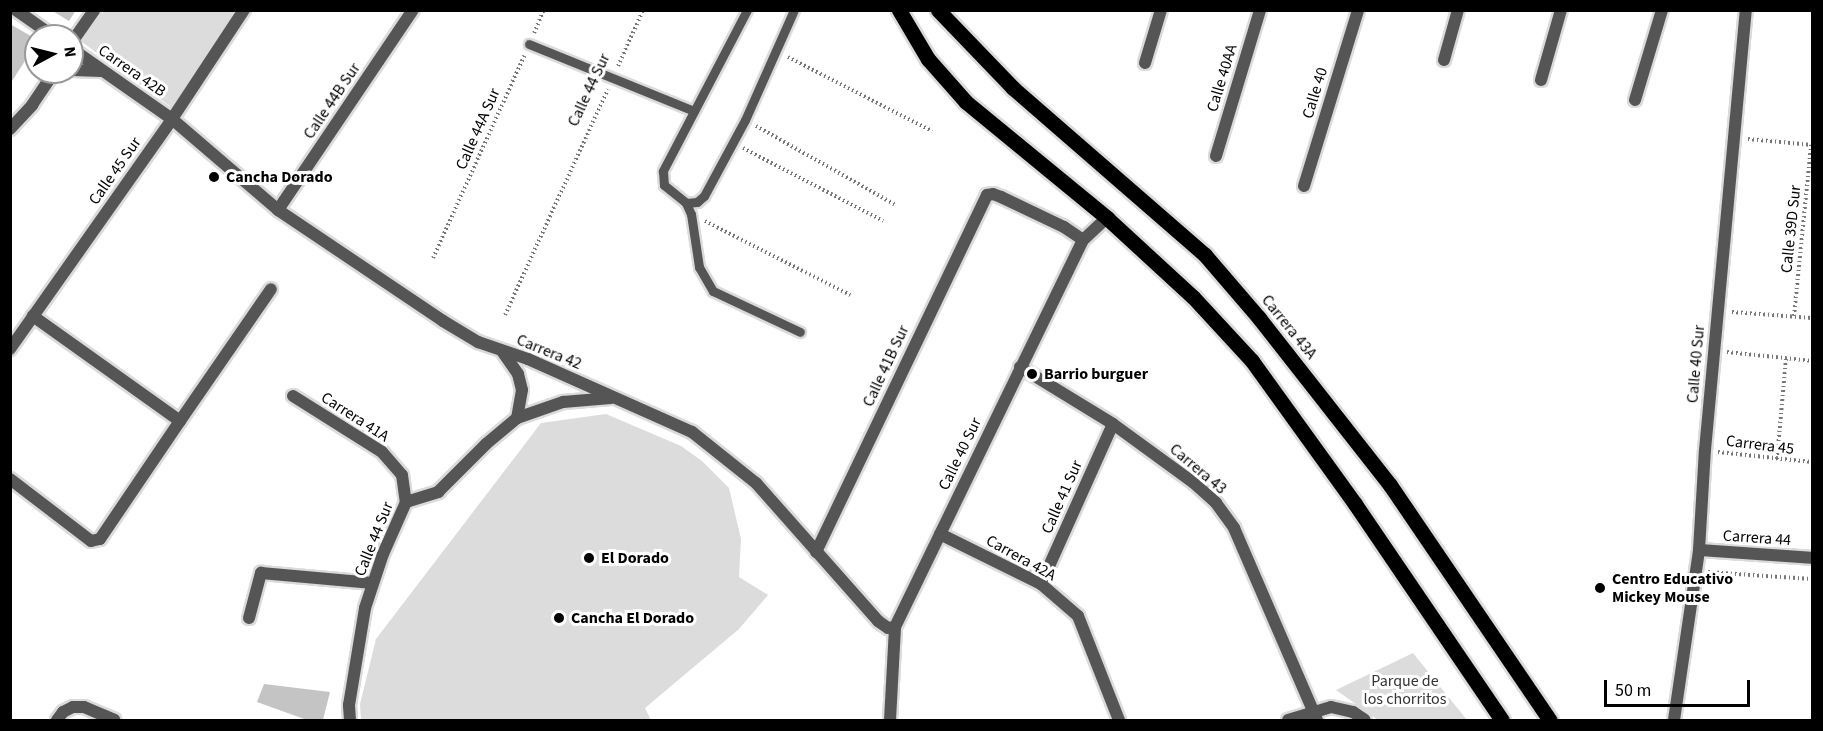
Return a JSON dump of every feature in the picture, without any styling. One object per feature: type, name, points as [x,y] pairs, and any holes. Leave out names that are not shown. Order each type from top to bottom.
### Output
[{"type":"main road","points":[[899,10],[928,60],[966,102],[1107,219],[1192,297],[1252,361],[1355,504],[1502,720]]},
{"type":"main road","name":"Carrera 43A","points":[[938,10],[1013,88],[1204,255],[1259,318],[1390,485],[1550,720]]},
{"type":"street","points":[[16,10],[36,24]]},
{"type":"street","points":[[84,25],[94,10]]},
{"type":"street","name":"Calle 45 Sur","points":[[10,349],[172,119],[244,10]]},
{"type":"street","name":"Calle 44B Sur","points":[[278,210],[413,10]]},
{"type":"street","points":[[1145,63],[1161,10]]},
{"type":"street","name":"Calle 40AA","points":[[1216,156],[1260,10]]},
{"type":"street","name":"Calle 40","points":[[1304,186],[1358,10]]},
{"type":"street","points":[[1444,60],[1458,10]]},
{"type":"street","points":[[1541,80],[1561,10]]},
{"type":"street","points":[[1635,100],[1662,10]]},
{"type":"street","name":"Calle 40 Sur","points":[[1674,720],[1699,550],[1705,450],[1746,10]]},
{"type":"street","name":"Carrera 42B","points":[[84,57],[172,119]]},
{"type":"street","points":[[84,71],[105,72]]},
{"type":"street","points":[[10,129],[47,84]]},
{"type":"street","name":"Carrera 42","points":[[172,119],[278,210],[443,321],[478,342],[528,359],[692,432],[756,483],[878,621],[888,628],[895,627]]},
{"type":"street","name":"Calle 41B Sur","points":[[816,552],[987,195],[993,194],[1001,197],[1064,227],[1083,240]]},
{"type":"street","name":"Calle 40 Sur","points":[[890,720],[895,627],[1083,240],[1107,219]]},
{"type":"street","points":[[10,479],[91,541],[100,539],[271,289]]},
{"type":"street","points":[[33,316],[180,421]]},
{"type":"street","points":[[502,351],[518,374],[522,390],[517,418]]},
{"type":"street","name":"Carrera 43","points":[[1020,367],[1113,424],[1194,483],[1215,502],[1234,528],[1315,716]]},
{"type":"street","name":"Carrera 41A","points":[[293,396],[382,452],[402,475],[406,502]]},
{"type":"street","name":"Calle 44 Sur","points":[[350,720],[349,705],[365,608],[406,502],[438,492],[486,444],[517,418],[563,402],[615,398]]},
{"type":"street","name":"Calle 41 Sur","points":[[1041,584],[1113,424]]},
{"type":"street","name":"Carrera 42A","points":[[940,534],[1041,584],[1078,616],[1119,720]]},
{"type":"street","name":"Carrera 44","points":[[1699,550],[1812,558]]},
{"type":"street","points":[[249,618],[261,573],[373,583]]},
{"type":"street","points":[[57,720],[63,712],[73,707],[93,710],[114,720]]},
{"type":"street","points":[[1287,720],[1315,716],[1331,707],[1353,712],[1365,720]]},
{"type":"lane","points":[[747,10],[663,171],[664,184],[686,203],[691,214],[699,267],[712,291],[800,333]]},
{"type":"lane","points":[[686,203],[697,202],[704,196],[745,120],[794,10]]},
{"type":"lane","points":[[529,44],[614,76],[694,111]]},
{"type":"path","name":"Calle 44A Sur","points":[[433,258],[544,10]]},
{"type":"path","name":"Calle 44 Sur","points":[[505,315],[644,10]]},
{"type":"path","points":[[777,51],[932,131]]},
{"type":"path","points":[[745,120],[894,204]]},
{"type":"path","points":[[1734,137],[1812,145]]},
{"type":"path","points":[[732,142],[882,221]]},
{"type":"path","name":"Calle 39D Sur","points":[[1794,316],[1812,145]]},
{"type":"path","points":[[691,214],[850,295]]},
{"type":"path","points":[[1718,311],[1812,318]]},
{"type":"path","points":[[1714,351],[1812,361]]},
{"type":"path","points":[[1777,459],[1786,358]]},
{"type":"path","name":"Carrera 45","points":[[1705,450],[1812,462]]},
{"type":"path","points":[[1696,571],[1812,579]]},
{"type":"green space","points":[[104,10],[234,11],[171,107],[84,43],[84,39]]},
{"type":"green space","name":"El Dorado","points":[[606,414],[681,446],[702,461],[729,488],[741,539],[739,577],[768,595],[739,629],[645,708],[651,720],[361,720],[360,704],[376,639],[541,423]]},
{"type":"green space","name":"Parque de los chorritos","points":[[1413,653],[1467,720],[1378,720],[1336,690]]},
{"type":"building","points":[[51,10],[76,10],[69,21]]},
{"type":"building","points":[[10,24],[24,32],[24,62],[10,84]]},
{"type":"building","points":[[264,684],[330,692],[323,720],[307,720],[257,702]]},
{"type":"place","name":"Cancha Dorado","points":[[214,177]]},
{"type":"place","name":"Barrio burguer","points":[[1032,374]]},
{"type":"place","name":"El Dorado","points":[[589,558]]},
{"type":"place","name":"Centro Educativo Mickey Mouse","points":[[1600,588]]},
{"type":"place","name":"Cancha El Dorado","points":[[559,618]]}]
